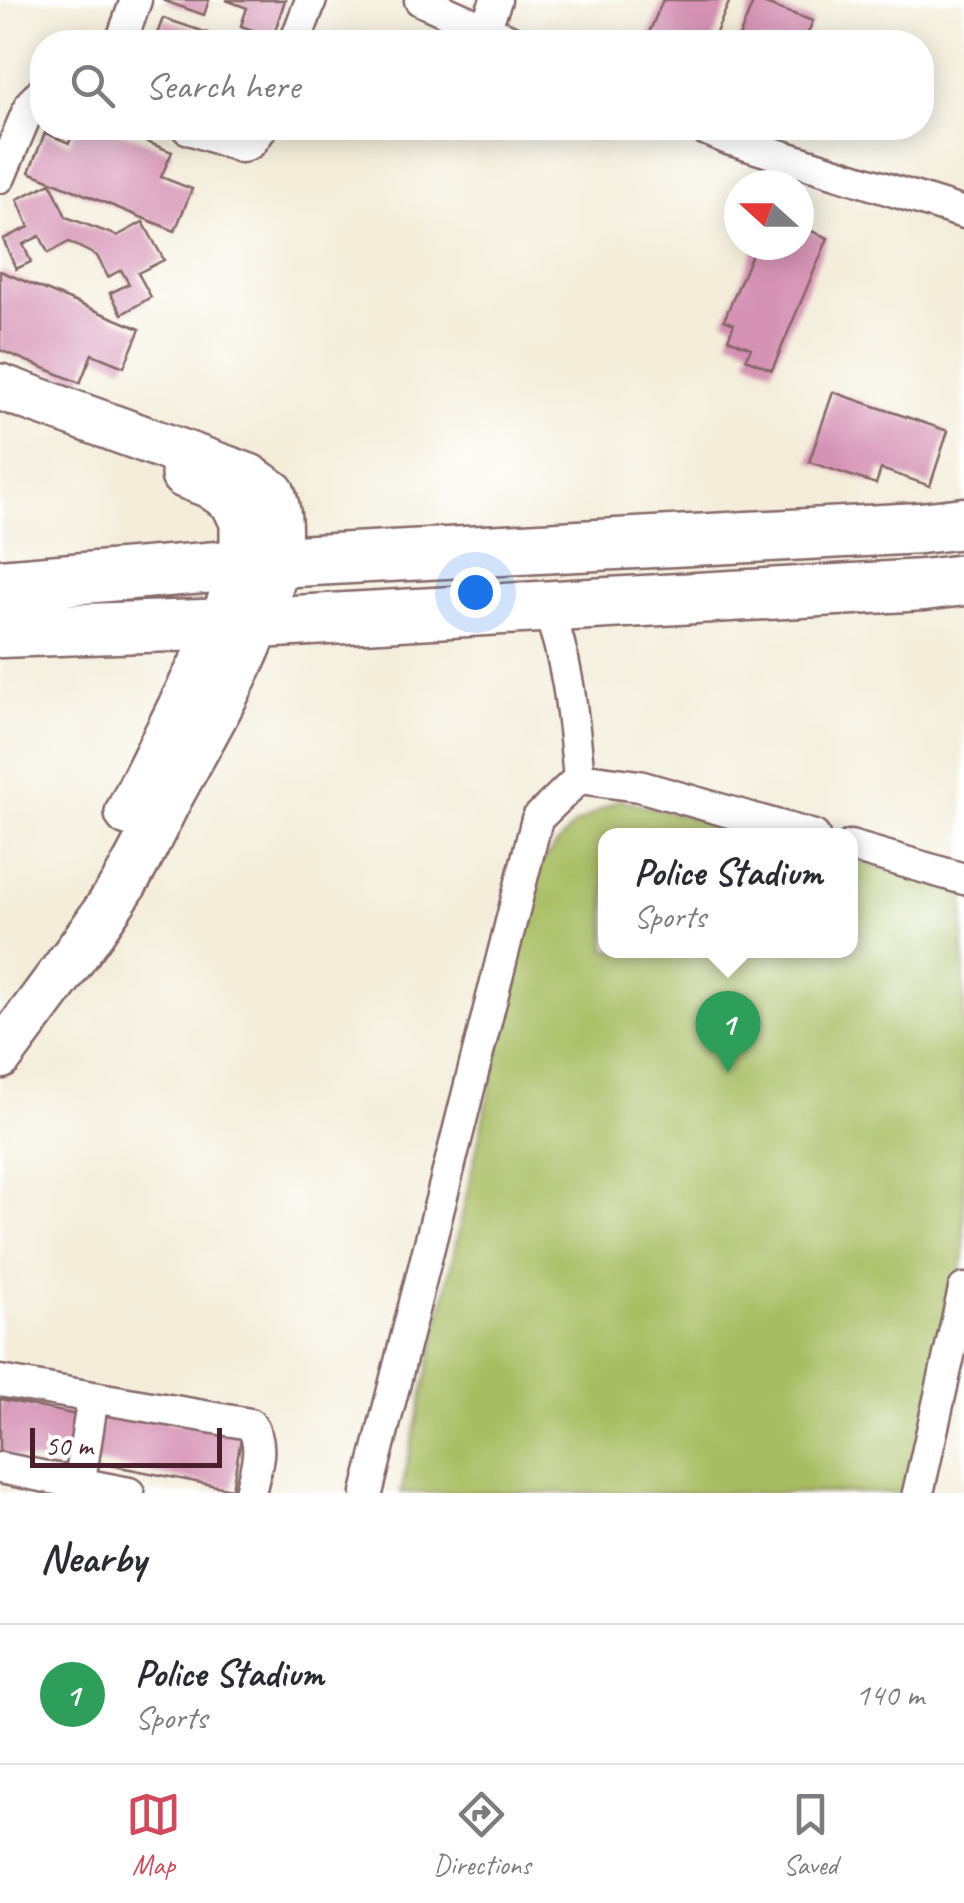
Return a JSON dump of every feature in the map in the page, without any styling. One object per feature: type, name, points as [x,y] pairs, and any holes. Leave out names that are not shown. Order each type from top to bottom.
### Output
[{"type":"main road","points":[[0,387],[263,484],[276,503],[241,624],[118,894],[0,1056]]},
{"type":"main road","points":[[0,404],[222,492],[233,500],[240,513],[260,564]]},
{"type":"main road","points":[[0,585],[260,564],[964,523]]},
{"type":"main road","points":[[0,632],[241,624],[964,580]]},
{"type":"main road","points":[[0,1011],[95,878],[241,624]]},
{"type":"street","points":[[125,30],[136,0]]},
{"type":"street","points":[[299,30],[311,0]]},
{"type":"street","points":[[420,0],[484,29],[496,0]]},
{"type":"street","points":[[0,176],[30,105]]},
{"type":"street","points":[[221,140],[241,147],[253,140]]},
{"type":"street","points":[[731,140],[964,213]]},
{"type":"street","points":[[546,605],[561,640],[579,778]]},
{"type":"street","points":[[579,778],[639,786],[786,828]]},
{"type":"street","points":[[367,1493],[537,819],[579,778]]},
{"type":"street","points":[[858,848],[964,879]]},
{"type":"street","points":[[918,1493],[964,1289]]},
{"type":"street","points":[[0,1381],[250,1424],[260,1446],[250,1493]]},
{"type":"street","points":[[78,1488],[92,1397]]},
{"type":"street","points":[[0,1468],[78,1488],[129,1493]]},
{"type":"green space","points":[[619,799],[730,828],[598,828],[598,958],[858,958],[858,862],[964,890],[964,1255],[909,1493],[401,1493],[539,865],[573,826]]},
{"type":"building","points":[[162,0],[209,0],[204,15]]},
{"type":"building","points":[[226,0],[285,0],[275,30],[241,26],[247,8]]},
{"type":"building","points":[[663,0],[730,0],[717,30],[650,30]]},
{"type":"building","points":[[754,0],[813,21],[809,30],[742,30]]},
{"type":"building","points":[[163,18],[199,30],[158,30]]},
{"type":"building","points":[[42,140],[142,140],[172,152],[161,177],[192,189],[175,231],[29,172]]},
{"type":"building","points":[[51,183],[66,217],[117,236],[143,222],[164,260],[138,273],[151,297],[122,314],[110,293],[129,284],[121,270],[108,277],[97,256],[69,242],[48,253],[40,236],[23,244],[31,262],[16,269],[3,239],[29,227],[17,199]]},
{"type":"building","points":[[814,232],[828,238],[772,370],[746,359],[751,348],[728,339],[734,324],[724,320],[750,260],[814,260]]},
{"type":"building","points":[[0,271],[140,329],[124,367],[92,354],[80,383],[0,350]]},
{"type":"building","points":[[833,392],[948,431],[930,486],[881,469],[876,484],[809,462]]},
{"type":"building","points":[[0,1399],[77,1415],[67,1467],[0,1454]]},
{"type":"building","points":[[104,1410],[242,1433],[232,1489],[94,1462]]},
{"type":"place","name":"Police Stadium","points":[[728,1073]]}]
